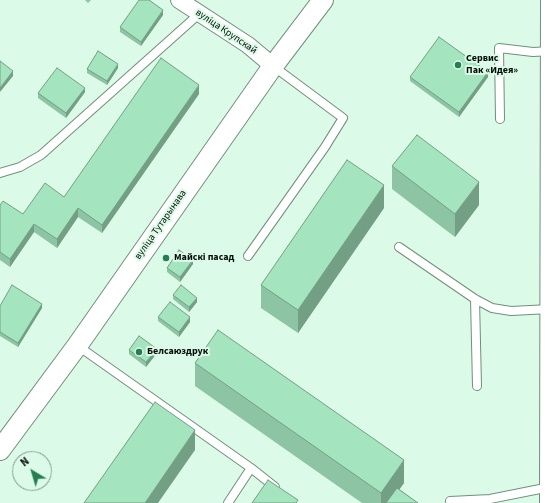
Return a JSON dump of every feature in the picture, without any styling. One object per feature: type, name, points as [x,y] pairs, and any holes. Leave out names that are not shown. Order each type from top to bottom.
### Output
[{"type":"main road","points":[[551,495],[552,0]]},
{"type":"street","name":"вуліца Крупскай","points":[[179,0],[248,45],[273,66]]},
{"type":"street","name":"вуліца Тутарынава","points":[[0,450],[77,346],[273,66],[323,0]]},
{"type":"lane","points":[[0,173],[20,167],[41,155],[199,14]]},
{"type":"lane","points":[[500,119],[499,48],[533,52],[552,51]]},
{"type":"lane","points":[[248,256],[325,147],[343,118],[273,66]]},
{"type":"lane","points":[[399,247],[475,300],[492,308],[511,312],[551,309]]},
{"type":"lane","points":[[475,300],[477,386]]},
{"type":"lane","points":[[77,346],[252,468],[280,490]]},
{"type":"lane","points":[[228,503],[252,468]]},
{"type":"lane","points":[[450,501],[551,495]]},
{"type":"building","points":[[139,0],[149,0],[163,10],[141,42],[120,27]]},
{"type":"building","points":[[439,37],[488,72],[459,112],[410,77]]},
{"type":"building","points":[[98,51],[118,64],[107,81],[87,69]]},
{"type":"building","points":[[161,58],[199,85],[102,225],[78,208],[57,239],[34,224],[10,259],[0,252],[0,205],[3,201],[23,214],[45,183],[64,197]]},
{"type":"building","points":[[0,61],[13,71],[0,88]]},
{"type":"building","points":[[57,68],[85,88],[66,113],[38,93]]},
{"type":"building","points":[[417,135],[479,182],[455,214],[392,166]]},
{"type":"building","points":[[347,160],[384,185],[298,310],[261,285]]},
{"type":"building","points":[[179,250],[193,260],[180,277],[167,268]]},
{"type":"building","points":[[12,285],[42,304],[18,343],[0,332],[0,306]]},
{"type":"building","points":[[181,285],[197,298],[189,307],[173,295]]},
{"type":"building","points":[[170,302],[190,317],[179,332],[158,317]]},
{"type":"building","points":[[218,330],[404,460],[381,493],[195,363]]},
{"type":"building","points":[[139,336],[157,349],[146,362],[129,350]]},
{"type":"building","points":[[155,402],[195,430],[145,503],[84,503]]},
{"type":"building","points":[[268,480],[298,500],[296,503],[252,503]]},
{"type":"building","points":[[397,488],[418,503],[386,503]]},
{"type":"place","name":"Сервис Пак «Идея»","points":[[458,65]]},
{"type":"place","name":"Майскі пасад","points":[[166,258]]},
{"type":"place","name":"Белсаюздрук","points":[[139,352]]}]
